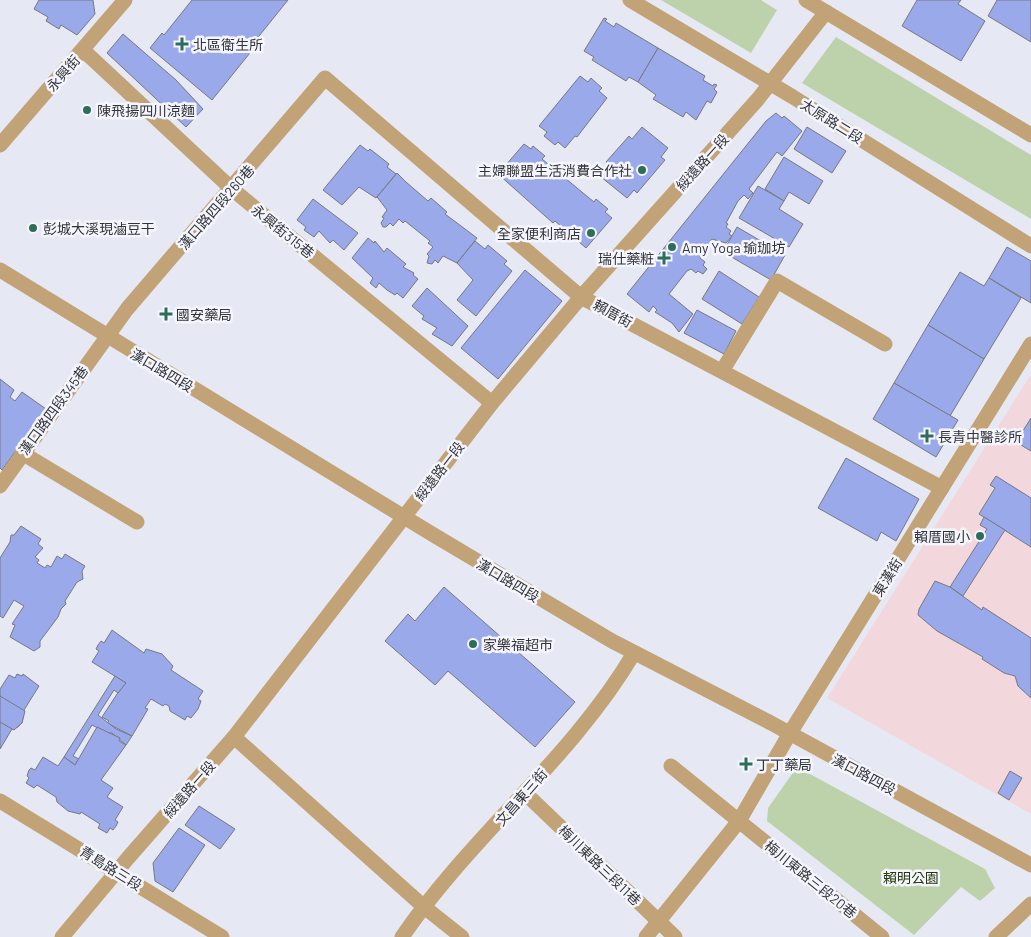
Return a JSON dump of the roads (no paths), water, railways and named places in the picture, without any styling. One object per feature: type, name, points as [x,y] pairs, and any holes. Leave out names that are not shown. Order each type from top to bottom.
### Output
[{"type":"street","name":"太原路二段","points":[[630,0],[771,84],[1031,246]]},
{"type":"street","points":[[806,0],[1031,136]]},
{"type":"street","name":"永興街","points":[[0,145],[83,50],[121,1]]},
{"type":"street","name":"綏遠路一段","points":[[62,937],[234,737],[492,403],[581,297],[771,84],[826,12]]},
{"type":"street","name":"永興街315巷","points":[[83,50],[232,189],[492,403]]},
{"type":"street","name":"漢口路四段260巷","points":[[107,335],[325,78]]},
{"type":"street","name":"賴厝街","points":[[325,78],[581,297],[942,488]]},
{"type":"street","name":"漢口路四段","points":[[0,270],[404,516],[634,653],[790,733],[1031,865]]},
{"type":"street","points":[[722,371],[777,281],[885,344]]},
{"type":"street","name":"漢口路四段345巷","points":[[0,486],[107,335]]},
{"type":"street","name":"東漢街","points":[[739,821],[790,733],[1031,344]]},
{"type":"street","points":[[22,453],[137,522]]},
{"type":"street","name":"文昌東三街","points":[[402,937],[423,906],[524,794],[617,682],[634,653]]},
{"type":"street","points":[[234,737],[423,906],[462,937]]},
{"type":"street","name":"梅川東路三段20巷","points":[[671,766],[882,937]]},
{"type":"street","name":"梅川東路三段11巷","points":[[524,794],[675,937]]},
{"type":"street","name":"青島路三段","points":[[0,801],[222,937]]},
{"type":"street","points":[[646,937],[739,821]]},
{"type":"street","points":[[996,937],[1031,904]]},
{"type":"place","name":"北區衛生所","points":[[182,44]]},
{"type":"place","name":"陳飛揚四川涼麵","points":[[87,110]]},
{"type":"place","name":"主婦聯盟生活消費合作社","points":[[642,170]]},
{"type":"place","name":"彭城大溪現滷豆干","points":[[33,228]]},
{"type":"place","name":"全家便利商店","points":[[591,233]]},
{"type":"place","name":"Amy Yoga 瑜珈坊","points":[[672,247]]},
{"type":"place","name":"瑞仕藥粧","points":[[664,258]]},
{"type":"place","name":"國安藥局","points":[[166,314]]},
{"type":"place","name":"長青中醫診所","points":[[927,436]]},
{"type":"place","name":"賴厝國小","points":[[980,536]]},
{"type":"place","name":"家樂福超市","points":[[473,644]]},
{"type":"place","name":"丁丁藥局","points":[[746,764]]},
{"type":"park label","name":"賴明公園","points":[[911,877]]}]
